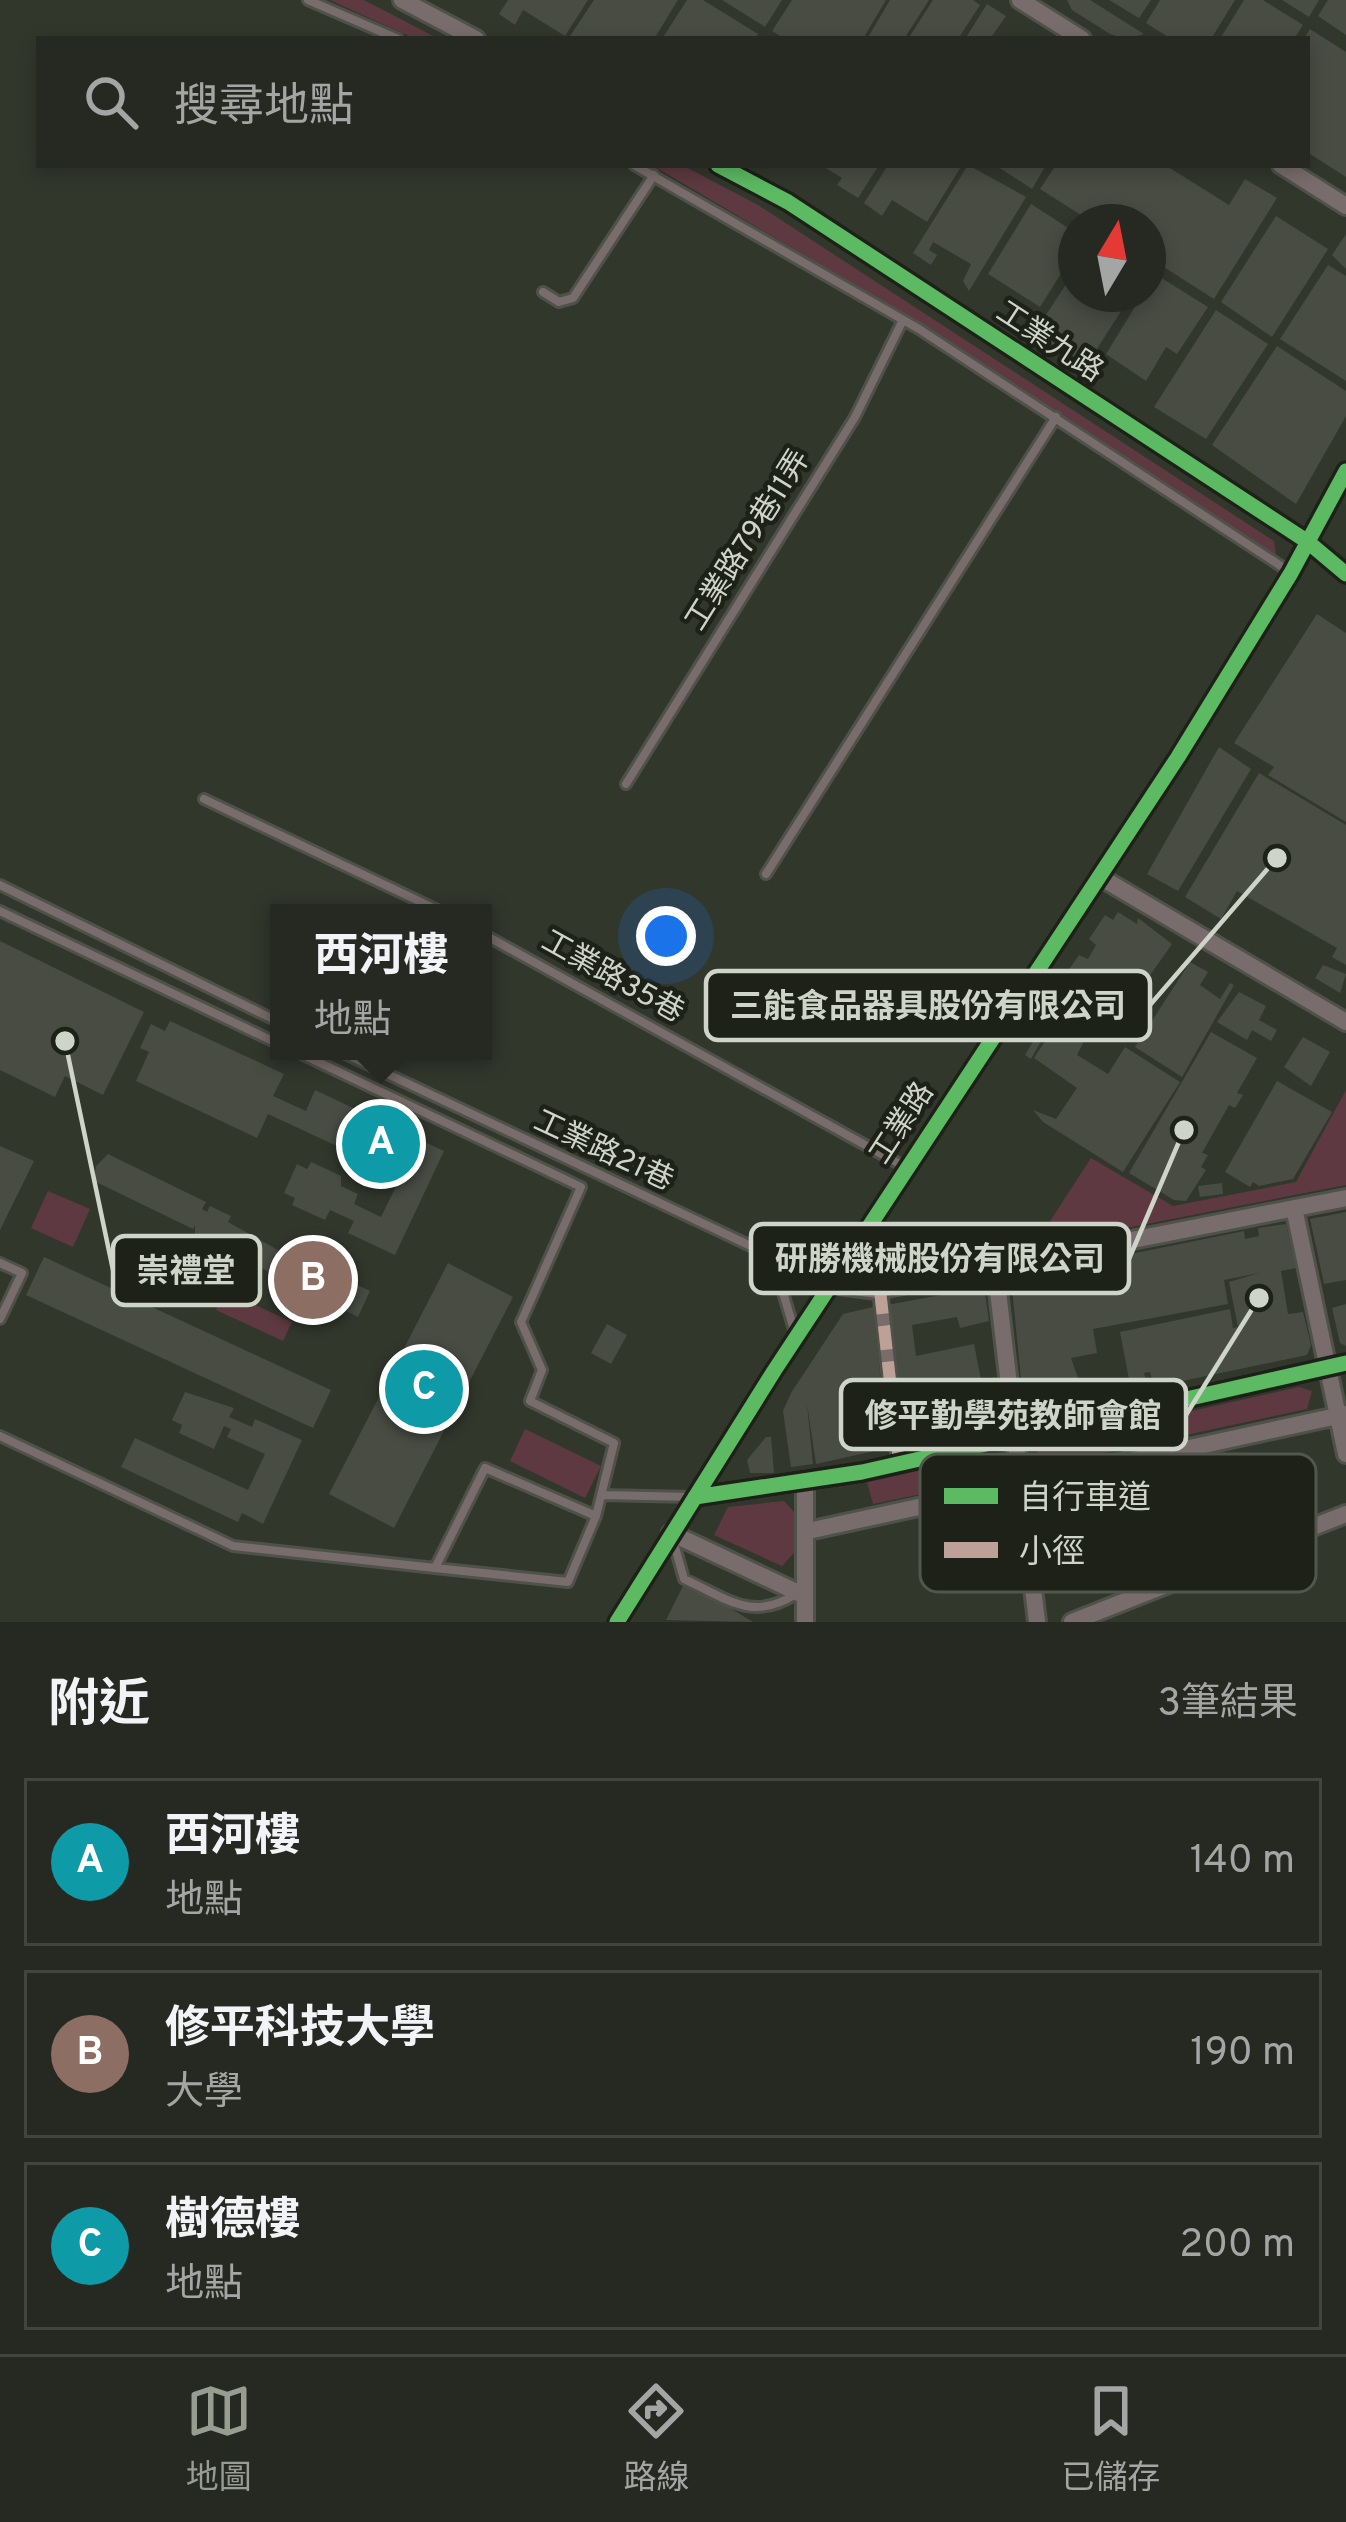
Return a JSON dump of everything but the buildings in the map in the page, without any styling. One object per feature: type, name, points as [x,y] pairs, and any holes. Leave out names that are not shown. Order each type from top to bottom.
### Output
[{"type":"street","points":[[402,0],[470,36]]},
{"type":"street","points":[[1020,0],[1077,36]]},
{"type":"street","name":"工業九路","points":[[724,168],[788,202],[1308,542],[1346,574]]},
{"type":"street","points":[[1286,168],[1346,206]]},
{"type":"street","name":"工業路","points":[[617,1622],[796,1336],[1100,877],[1292,573],[1346,471]]},
{"type":"street","points":[[1100,877],[1346,1022]]},
{"type":"street","points":[[831,1284],[880,1290],[1346,1198]]},
{"type":"street","points":[[1294,1208],[1337,1365],[1346,1454]]},
{"type":"street","points":[[995,1266],[1018,1454]]},
{"type":"street","points":[[880,1290],[898,1462]]},
{"type":"street","points":[[936,1454],[1337,1365]]},
{"type":"street","points":[[1159,1454],[1342,1414]]},
{"type":"street","points":[[694,1497],[806,1482],[920,1457]]},
{"type":"street","points":[[805,1622],[801,1594],[808,1531],[806,1482]]},
{"type":"street","points":[[808,1531],[920,1506]]},
{"type":"street","points":[[1316,1526],[1346,1514]]},
{"type":"street","points":[[671,1533],[801,1594]]},
{"type":"street","points":[[1033,1592],[1036,1622]]},
{"type":"street","points":[[1072,1622],[1148,1592]]},
{"type":"lane","points":[[308,0],[391,36]]},
{"type":"lane","points":[[640,168],[903,320],[1292,573]]},
{"type":"lane","points":[[543,292],[559,302],[573,298],[654,175]]},
{"type":"lane","name":"工業路79巷11弄","points":[[626,784],[855,417],[903,320]]},
{"type":"lane","points":[[766,874],[1056,417]]},
{"type":"lane","points":[[204,799],[423,904]]},
{"type":"lane","points":[[0,885],[270,1018]]},
{"type":"lane","points":[[0,911],[270,1040]]},
{"type":"lane","name":"工業路35巷","points":[[492,939],[907,1168]]},
{"type":"lane","points":[[314,1060],[581,1187]]},
{"type":"lane","name":"工業路21巷","points":[[357,1060],[772,1256],[796,1336]]},
{"type":"lane","points":[[0,1436],[233,1546],[568,1582],[596,1516],[614,1443],[530,1400],[542,1370],[521,1322],[589,1173]]},
{"type":"lane","points":[[0,1263],[22,1273],[0,1319]]},
{"type":"lane","points":[[435,1568],[485,1468],[596,1516]]},
{"type":"lane","points":[[601,1495],[694,1497]]},
{"type":"lane","points":[[671,1533],[684,1580],[761,1611],[801,1594]]},
{"type":"shaded area","points":[[330,0],[364,0],[433,36],[408,36]]},
{"type":"shaded area","points":[[657,168],[688,168],[758,205],[1274,541],[1276,555],[943,337]]},
{"type":"shaded area","points":[[1346,1090],[1346,1185],[1034,1246],[1091,1158],[1173,1206],[1296,1182]]},
{"type":"shaded area","points":[[48,1191],[90,1209],[73,1247],[31,1228]]},
{"type":"shaded area","points":[[129,1241],[196,1274],[187,1293],[119,1259]]},
{"type":"shaded area","points":[[225,1291],[292,1322],[283,1341],[216,1310]]},
{"type":"shaded area","points":[[1299,1387],[1312,1391],[1307,1409],[1098,1454],[1035,1454],[1045,1444]]},
{"type":"shaded area","points":[[525,1429],[601,1466],[585,1498],[510,1461]]},
{"type":"shaded area","points":[[920,1471],[920,1494],[873,1504],[867,1482]]},
{"type":"shaded area","points":[[784,1501],[794,1512],[794,1553],[782,1566],[714,1535],[728,1507]]},
{"type":"marked path","points":[[880,1290],[899,1462]]},
{"type":"cycle path","points":[[724,168],[788,202],[1308,542],[1346,574]]},
{"type":"cycle path","points":[[617,1622],[774,1371],[1178,757],[1291,573],[1346,471]]},
{"type":"cycle path","points":[[942,1454],[1346,1363]]},
{"type":"cycle path","points":[[695,1497],[920,1459]]},
{"type":"place","name":"三能食品器具股份有限公司","points":[[1277,858]]},
{"type":"place","name":"崇禮堂","points":[[65,1041]]},
{"type":"place","name":"研勝機械股份有限公司","points":[[1184,1130]]},
{"type":"place","name":"西河樓","points":[[381,1144]]},
{"type":"place","name":"修平科技大學","points":[[313,1280]]},
{"type":"place","name":"修平勤學苑教師會館","points":[[1259,1298]]},
{"type":"place","name":"樹德樓","points":[[424,1389]]}]
